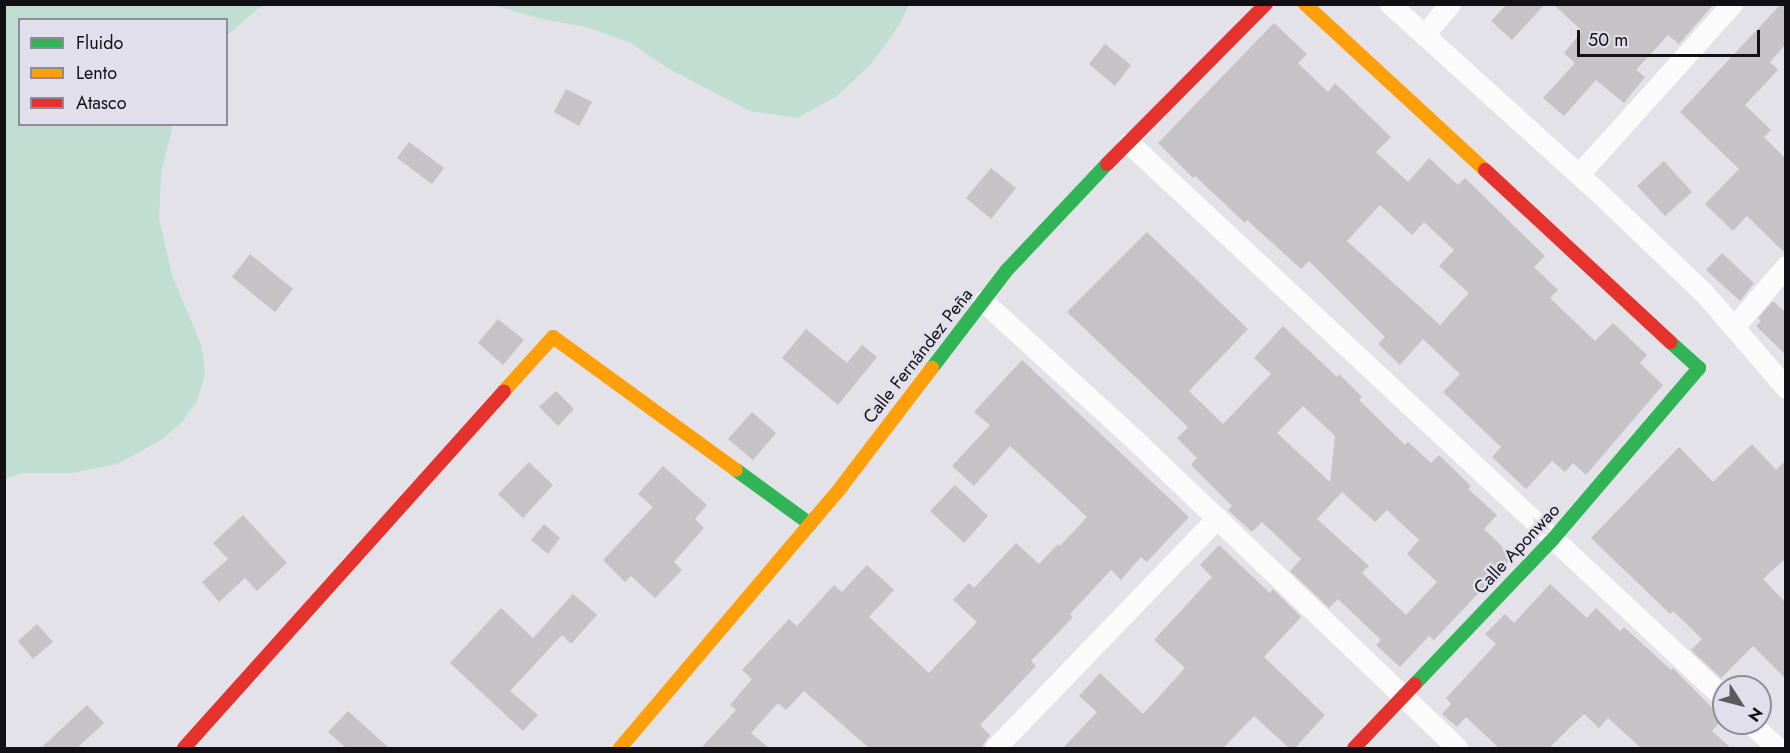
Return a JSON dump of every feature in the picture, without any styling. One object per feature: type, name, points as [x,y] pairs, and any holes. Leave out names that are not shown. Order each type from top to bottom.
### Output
[{"type":"street","name":"Calle Fernández Peña","points":[[620,748],[810,524],[983,301],[1050,222],[1266,4]]},
{"type":"street","name":"Calle Aponwao","points":[[1305,4],[1699,368],[1553,539],[1354,748]]},
{"type":"street","points":[[1390,4],[1579,174],[1705,294],[1785,388]]},
{"type":"street","points":[[1424,35],[1450,4]]},
{"type":"street","points":[[1579,174],[1732,4]]},
{"type":"street","points":[[1129,143],[1712,687]]},
{"type":"street","points":[[1734,327],[1785,266]]},
{"type":"street","points":[[983,301],[1217,518],[1457,748]]},
{"type":"street","points":[[184,748],[553,337],[810,524]]},
{"type":"street","points":[[995,748],[1217,518]]},
{"type":"street","points":[[1763,735],[1778,748]]},
{"type":"green space","points":[[4,5],[267,5],[257,9],[228,35],[228,18],[18,18],[18,126],[173,126],[161,174],[159,218],[172,275],[202,347],[205,374],[197,401],[181,423],[161,440],[117,464],[72,473],[22,473],[5,479]]},
{"type":"green space","points":[[493,5],[909,5],[899,25],[871,64],[837,96],[797,118],[750,111],[669,69],[629,42],[586,27],[542,19]]},
{"type":"building","points":[[1507,4],[1545,4],[1512,40],[1491,21]]},
{"type":"building","points":[[1553,4],[1714,4],[1679,44],[1668,35],[1636,70],[1645,77],[1624,103],[1596,80],[1564,116],[1543,98],[1575,63],[1564,53],[1582,31]]},
{"type":"building","points":[[1781,4],[1785,4],[1785,45],[1770,62],[1778,70],[1745,105],[1771,130],[1764,137],[1785,158],[1785,253],[1747,216],[1733,231],[1705,204],[1739,169],[1680,112]]},
{"type":"building","points":[[1274,23],[1307,54],[1298,63],[1328,92],[1335,83],[1391,137],[1376,152],[1408,182],[1429,158],[1458,185],[1465,178],[1545,256],[1534,267],[1558,290],[1550,298],[1595,341],[1613,323],[1647,355],[1640,363],[1663,385],[1586,475],[1573,463],[1565,472],[1552,461],[1526,489],[1492,457],[1501,447],[1443,392],[1460,374],[1423,339],[1400,365],[1378,344],[1385,337],[1309,261],[1301,269],[1247,220],[1245,223],[1195,176],[1193,178],[1158,143]],"holes":[[[1380,205],[1412,235],[1424,222],[1454,250],[1439,266],[1469,293],[1440,325],[1347,241]]]},
{"type":"building","points":[[1105,44],[1131,65],[1115,86],[1089,64]]},
{"type":"building","points":[[566,89],[592,102],[579,126],[554,112]]},
{"type":"building","points":[[409,142],[444,168],[432,184],[397,158]]},
{"type":"building","points":[[1664,161],[1692,192],[1665,216],[1637,186]]},
{"type":"building","points":[[991,168],[1016,188],[991,219],[966,198]]},
{"type":"building","points":[[1147,232],[1248,329],[1189,391],[1223,424],[1271,374],[1254,358],[1283,326],[1337,377],[1339,374],[1362,397],[1359,400],[1405,445],[1408,442],[1431,463],[1439,455],[1471,486],[1468,489],[1497,515],[1484,529],[1513,557],[1434,640],[1429,636],[1400,667],[1376,645],[1381,640],[1338,599],[1329,608],[1290,571],[1301,559],[1262,522],[1252,532],[1228,510],[1232,506],[1191,465],[1197,458],[1177,438],[1188,427],[1067,312]],"holes":[[[1303,406],[1335,436],[1330,482],[1277,433]],[[1342,492],[1375,522],[1387,510],[1419,540],[1407,554],[1437,582],[1406,615],[1362,573],[1369,566],[1317,519]]]},
{"type":"building","points":[[1722,253],[1754,283],[1740,301],[1706,270]]},
{"type":"building","points":[[250,254],[293,289],[275,312],[232,277]]},
{"type":"building","points":[[1773,301],[1785,312],[1785,354],[1756,326],[1761,321],[1758,318]]},
{"type":"building","points":[[498,319],[524,340],[503,365],[478,343]]},
{"type":"building","points":[[806,329],[847,363],[862,345],[877,357],[838,405],[782,358]]},
{"type":"building","points":[[1022,360],[1189,517],[1147,562],[1141,557],[1121,580],[1111,570],[1070,614],[1073,617],[1031,661],[1036,666],[980,725],[990,735],[981,748],[869,748],[804,691],[786,710],[778,703],[751,733],[769,748],[701,748],[736,710],[730,705],[752,679],[742,670],[789,619],[797,626],[834,585],[842,592],[867,565],[894,590],[869,617],[929,673],[977,622],[953,600],[969,583],[974,588],[1016,543],[1039,564],[1058,544],[1060,546],[1087,517],[1010,446],[974,486],[952,466],[990,425],[974,412]]},
{"type":"building","points":[[556,391],[574,409],[558,426],[539,407]]},
{"type":"building","points":[[752,412],[776,433],[753,460],[728,439]]},
{"type":"building","points":[[1752,444],[1776,470],[1785,461],[1785,559],[1763,579],[1785,602],[1785,678],[1753,646],[1724,675],[1718,675],[1691,650],[1702,639],[1673,611],[1670,614],[1591,538],[1679,447],[1713,482]]},
{"type":"building","points":[[529,462],[553,485],[523,518],[498,494]]},
{"type":"building","points":[[663,466],[707,505],[695,519],[704,528],[674,562],[682,570],[655,598],[631,576],[625,582],[603,560],[653,507],[638,494]]},
{"type":"building","points":[[955,485],[988,516],[964,543],[930,511]]},
{"type":"building","points":[[243,515],[287,563],[257,591],[245,578],[219,602],[202,582],[228,559],[213,543]]},
{"type":"building","points":[[544,524],[560,538],[548,554],[531,540]]},
{"type":"building","points":[[1219,545],[1270,593],[1273,589],[1301,617],[1264,657],[1325,715],[1295,748],[1289,748],[1254,716],[1223,748],[1063,748],[1097,712],[1079,696],[1100,673],[1143,714],[1185,668],[1154,640],[1212,577],[1200,565]]},
{"type":"building","points":[[1550,584],[1587,618],[1596,608],[1620,631],[1624,627],[1671,670],[1673,668],[1712,708],[1712,735],[1716,735],[1731,748],[1641,748],[1608,718],[1599,728],[1584,714],[1549,748],[1499,748],[1466,717],[1457,727],[1442,714],[1451,704],[1446,698],[1496,644],[1485,634],[1505,614],[1514,623]]},
{"type":"building","points":[[573,594],[597,615],[571,644],[562,635],[510,691],[538,715],[523,731],[450,663],[501,608],[533,638]]},
{"type":"building","points":[[37,624],[53,642],[33,659],[18,641]]},
{"type":"building","points":[[87,705],[104,723],[77,748],[41,748]]},
{"type":"building","points":[[348,711],[389,748],[346,748],[328,732]]},
{"type":"traffic: fast","points":[[932,368],[1007,270],[1107,164]]},
{"type":"traffic: fast","points":[[1415,684],[1553,539],[1699,368],[1670,342]]},
{"type":"traffic: fast","points":[[736,470],[810,524]]},
{"type":"traffic: slow","points":[[1305,4],[1485,170]]},
{"type":"traffic: slow","points":[[504,391],[553,337],[736,470]]},
{"type":"traffic: slow","points":[[620,748],[841,487],[932,368]]},
{"type":"traffic: jam","points":[[1107,164],[1266,4]]},
{"type":"traffic: jam","points":[[1485,170],[1670,342]]},
{"type":"traffic: jam","points":[[184,748],[504,391]]},
{"type":"traffic: jam","points":[[1354,748],[1415,684]]}]
